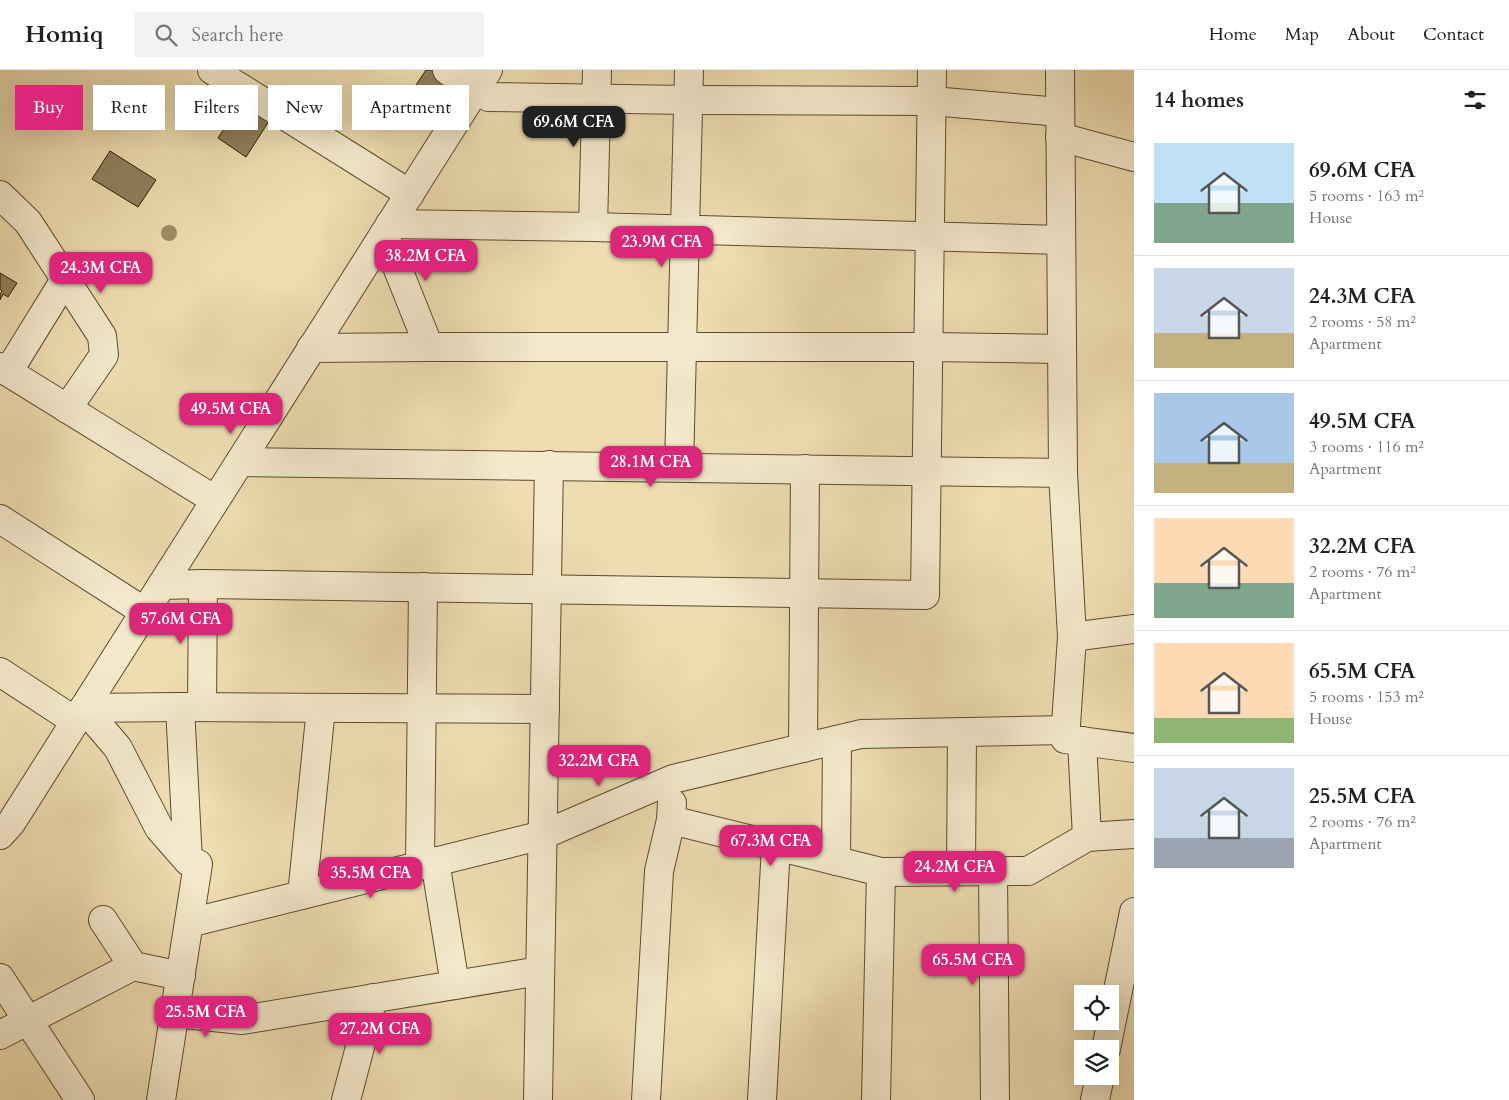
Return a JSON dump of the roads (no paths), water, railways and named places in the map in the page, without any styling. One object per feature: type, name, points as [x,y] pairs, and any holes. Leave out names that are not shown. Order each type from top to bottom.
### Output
[{"type":"street","points":[[212,70],[410,194]]},
{"type":"street","points":[[447,70],[482,80]]},
{"type":"street","points":[[593,227],[597,70]]},
{"type":"street","points":[[679,467],[689,70]]},
{"type":"street","points":[[162,584],[925,595],[932,70]]},
{"type":"street","points":[[1060,70],[1063,473],[1072,636],[1074,736],[1087,836]]},
{"type":"street","points":[[4,825],[80,714],[482,80]]},
{"type":"street","points":[[482,80],[488,97],[932,101],[1060,124],[1134,157]]},
{"type":"street","points":[[0,195],[28,222],[102,336],[104,355],[67,409]]},
{"type":"street","points":[[387,229],[593,227],[1061,240]]},
{"type":"street","points":[[387,229],[429,347]]},
{"type":"street","points":[[66,278],[4,369],[215,500]]},
{"type":"street","points":[[311,348],[928,347],[1062,349]]},
{"type":"street","points":[[240,462],[1063,473]]},
{"type":"street","points":[[538,1100],[549,465]]},
{"type":"street","points":[[803,748],[805,469]]},
{"type":"street","points":[[0,519],[145,612]]},
{"type":"street","points":[[188,861],[191,707],[203,584]]},
{"type":"street","points":[[423,587],[422,708],[427,863],[456,985]]},
{"type":"street","points":[[1072,636],[1134,629]]},
{"type":"street","points":[[0,672],[80,714],[118,748],[159,828],[188,861],[198,864],[161,1100]]},
{"type":"street","points":[[80,714],[191,707],[545,709]]},
{"type":"street","points":[[302,895],[320,708]]},
{"type":"street","points":[[961,871],[962,732]]},
{"type":"street","points":[[189,923],[542,835],[672,779],[861,734],[962,732],[1074,736],[1134,748]]},
{"type":"street","points":[[836,861],[837,740]]},
{"type":"street","points":[[646,1100],[659,871],[671,820],[672,779]]},
{"type":"street","points":[[671,820],[881,872],[1028,871],[1087,836],[1134,834]]},
{"type":"street","points":[[762,1100],[776,846]]},
{"type":"street","points":[[993,871],[995,1100]]},
{"type":"street","points":[[876,1100],[881,872]]},
{"type":"street","points":[[1108,1040],[1134,912]]},
{"type":"street","points":[[103,920],[133,966]]},
{"type":"street","points":[[0,1035],[133,966],[180,976]]},
{"type":"street","points":[[175,1013],[242,1020],[540,971]]},
{"type":"street","points":[[0,978],[80,1100]]},
{"type":"street","points":[[346,1100],[373,998]]},
{"type":"street","points":[[1095,1100],[1098,1085]]}]
